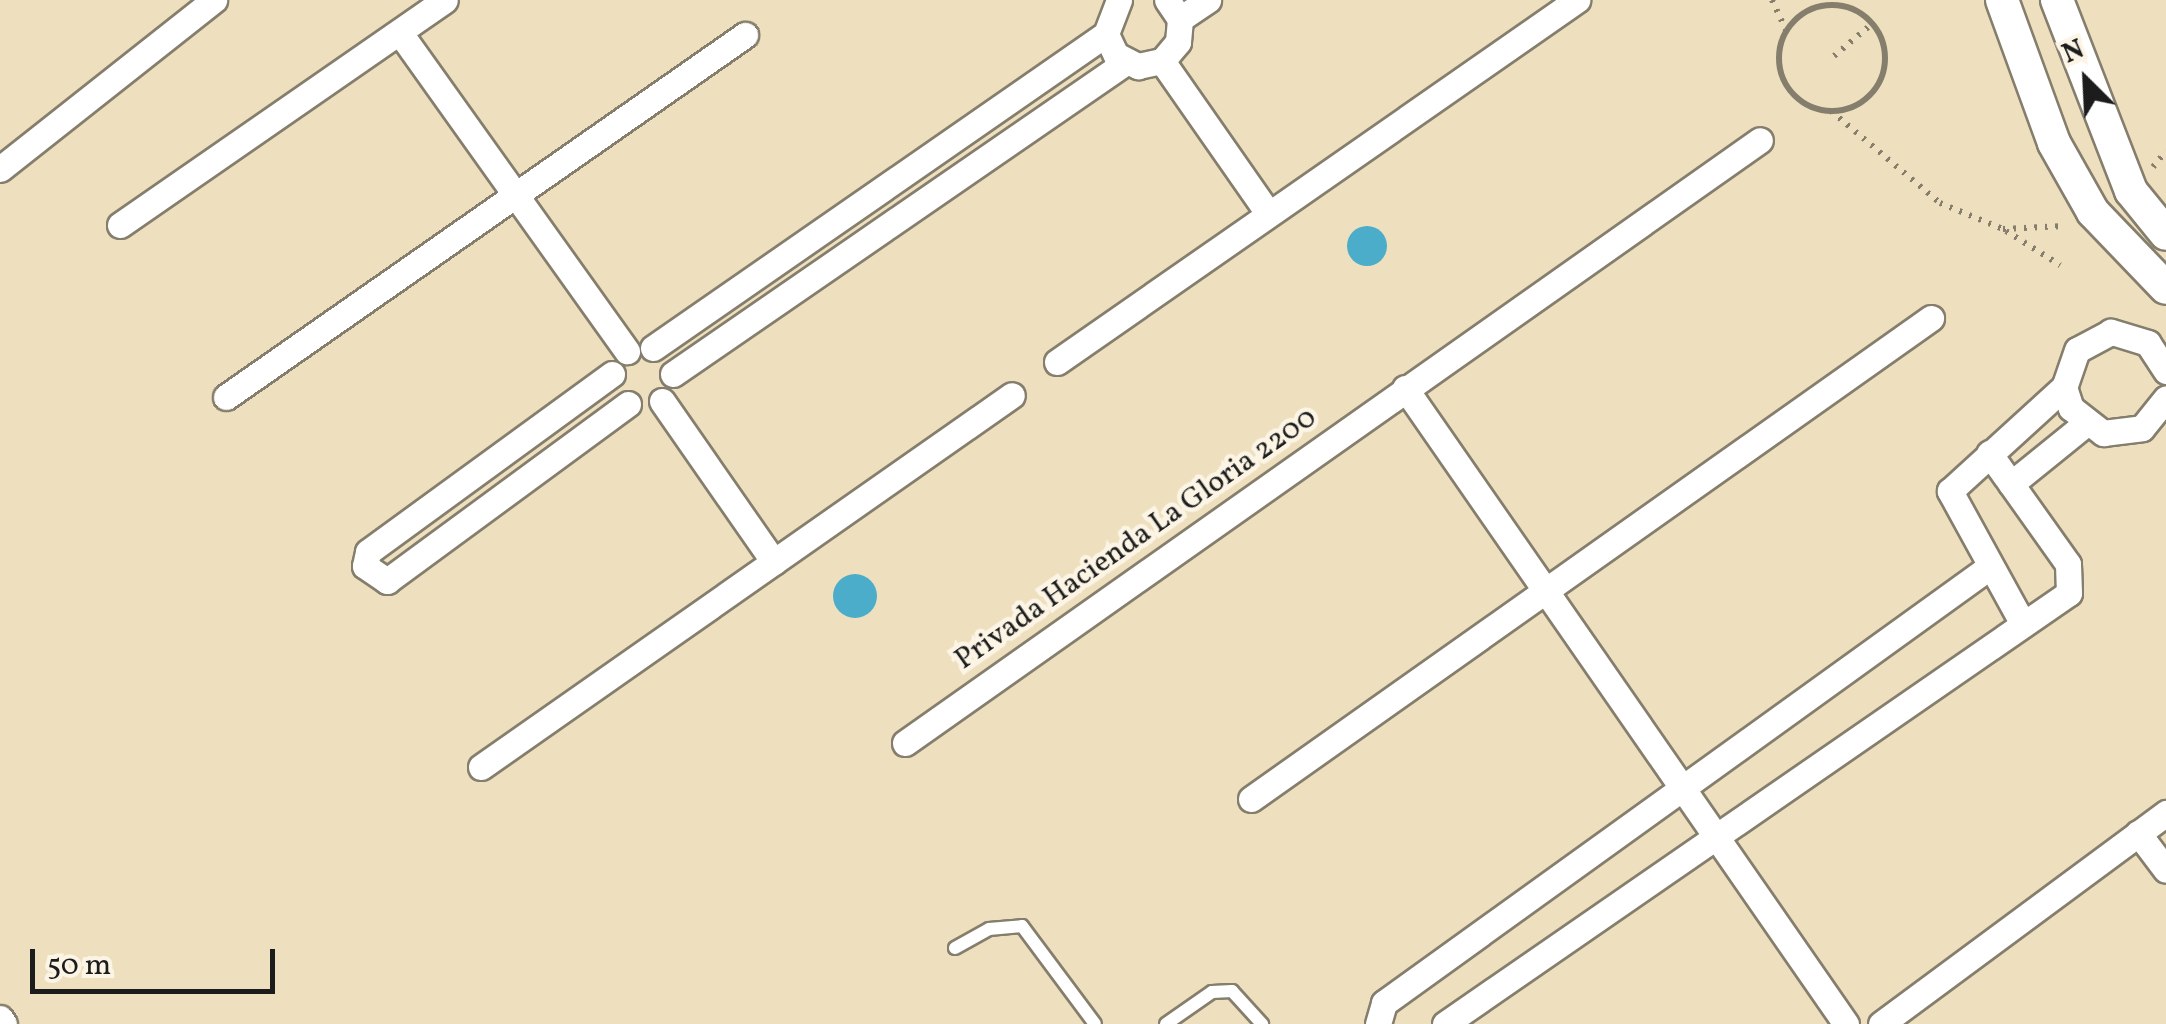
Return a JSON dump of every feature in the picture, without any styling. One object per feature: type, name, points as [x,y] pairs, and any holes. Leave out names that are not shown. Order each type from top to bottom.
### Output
[{"type":"street","points":[[0,170],[214,0]]},
{"type":"street","points":[[120,225],[445,0]]},
{"type":"street","points":[[627,351],[653,348],[1106,34],[1118,0]]},
{"type":"street","points":[[662,401],[674,374],[1126,62],[1162,61],[1178,42],[1173,10],[1208,0]]},
{"type":"street","points":[[1056,362],[1576,0]]},
{"type":"street","points":[[2002,0],[2054,144],[2092,212],[2166,288]]},
{"type":"street","points":[[2057,0],[2131,192],[2166,234]]},
{"type":"street","points":[[400,33],[627,351]]},
{"type":"street","points":[[1106,34],[1126,62]]},
{"type":"street","points":[[226,397],[745,35]]},
{"type":"street","points":[[1162,61],[1268,213]]},
{"type":"street","name":"Privada Hacienda La Gloria 2200","points":[[905,744],[1760,140]]},
{"type":"street","points":[[1251,799],[1543,588],[1930,318]]},
{"type":"street","points":[[2164,360],[2131,334],[2092,338],[2067,368],[2064,387],[2085,424],[2123,434],[2142,428],[2166,398]]},
{"type":"street","points":[[653,348],[674,374]]},
{"type":"street","points":[[627,351],[612,374],[368,552],[365,566],[386,582],[628,404],[662,401]]},
{"type":"street","points":[[612,374],[628,404]]},
{"type":"street","points":[[2022,624],[1949,498],[1989,453],[2064,387]]},
{"type":"street","points":[[1406,388],[1846,1024]]},
{"type":"street","points":[[481,767],[1012,396]]},
{"type":"street","points":[[662,401],[774,562]]},
{"type":"street","points":[[2010,484],[2085,424]]},
{"type":"street","points":[[1446,1024],[2022,624],[2074,580],[1989,453]]},
{"type":"street","points":[[1378,1024],[1384,1003],[1988,568]]},
{"type":"street","points":[[1881,1024],[2166,813]]},
{"type":"street","points":[[2138,833],[2166,870]]},
{"type":"street","points":[[0,1018],[4,1024]]},
{"type":"lane","points":[[955,948],[989,929],[1022,926],[1095,1024]]},
{"type":"lane","points":[[1166,1024],[1212,992],[1232,991],[1262,1024]]},
{"type":"path","points":[[1772,0],[1786,30],[1784,84],[1831,112],[1940,203],[2003,229],[2060,266]]},
{"type":"path","points":[[1786,30],[1828,5],[1873,23],[1886,62],[1880,81],[1851,108],[1831,112]]},
{"type":"path","points":[[1834,56],[1873,23]]},
{"type":"path","points":[[2131,192],[2166,151]]},
{"type":"path","points":[[2003,229],[2060,228],[2092,212]]},
{"type":"water","points":[[1367,226],[1381,232],[1387,246],[1381,260],[1367,266],[1353,260],[1347,246],[1353,232]]},
{"type":"water","points":[[855,574],[870,581],[877,596],[870,611],[855,618],[840,611],[833,596],[840,581]]}]
